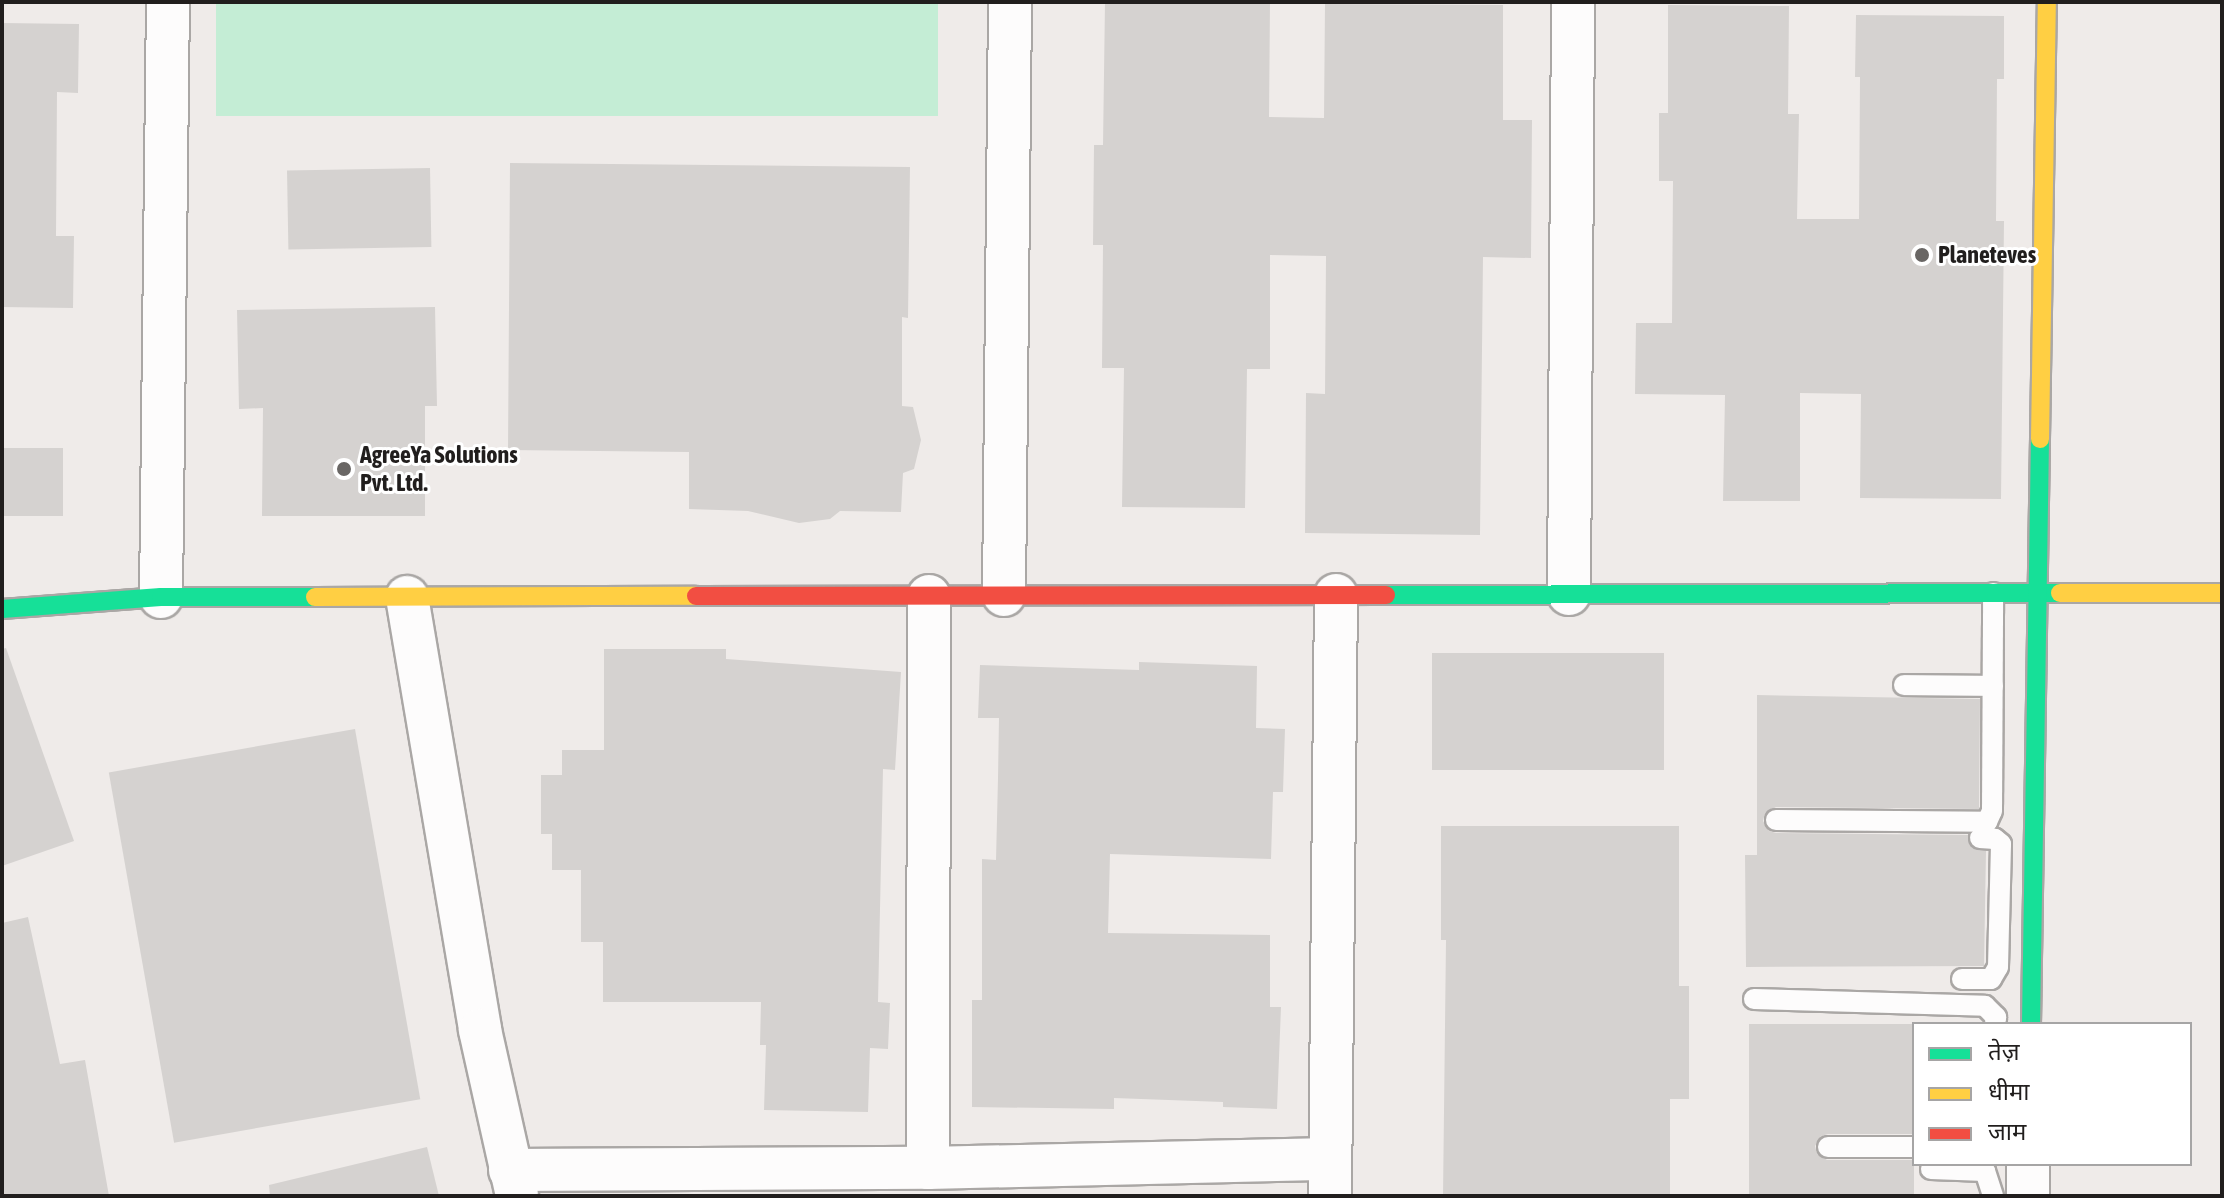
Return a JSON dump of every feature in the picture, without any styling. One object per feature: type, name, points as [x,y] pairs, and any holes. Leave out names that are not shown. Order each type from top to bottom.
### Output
[{"type":"street","points":[[161,597],[168,2]]},
{"type":"street","points":[[1004,595],[1010,2]]},
{"type":"street","points":[[1569,594],[1573,2]]},
{"type":"street","points":[[2031,1021],[2047,2]]},
{"type":"street","points":[[2,609],[161,597],[2222,593]]},
{"type":"street","points":[[407,597],[480,1030],[514,1183],[928,1168],[1330,1177],[1336,595]]},
{"type":"street","points":[[928,1168],[929,596]]},
{"type":"street","points":[[2028,1166],[2028,1196]]},
{"type":"lane","points":[[1776,820],[1987,822],[1992,811],[1993,593]]},
{"type":"lane","points":[[1904,685],[1993,686]]},
{"type":"lane","points":[[1980,838],[1995,839],[2001,844],[2034,845]]},
{"type":"lane","points":[[1962,979],[1991,979],[1998,967],[2001,844]]},
{"type":"lane","points":[[1998,967],[2032,969]]},
{"type":"lane","points":[[1754,999],[1985,1006],[1996,1020],[2031,1021]]},
{"type":"lane","points":[[1828,1147],[1912,1147]]},
{"type":"lane","points":[[1931,1169],[1985,1171],[1993,1196]]},
{"type":"green space","points":[[216,2],[938,2],[938,116],[216,116]]},
{"type":"building","points":[[1105,2],[1270,2],[1269,117],[1324,118],[1325,4],[1503,5],[1503,120],[1532,120],[1531,258],[1483,257],[1480,535],[1305,533],[1306,393],[1325,394],[1326,256],[1270,255],[1270,369],[1247,369],[1245,508],[1122,507],[1124,368],[1102,368],[1103,245],[1093,245],[1094,145],[1103,145]]},
{"type":"building","points":[[1668,5],[1789,6],[1788,114],[1799,114],[1797,219],[1859,219],[1860,77],[1855,77],[1856,15],[2004,16],[2004,79],[1997,79],[1996,221],[2004,221],[2001,499],[1860,498],[1861,394],[1800,393],[1800,501],[1723,501],[1725,395],[1635,394],[1636,323],[1672,323],[1673,181],[1659,181],[1659,113],[1668,113]]},
{"type":"building","points":[[2,23],[79,24],[78,93],[57,92],[56,236],[74,236],[73,308],[2,307]]},
{"type":"building","points":[[510,163],[910,167],[908,318],[902,317],[902,406],[913,407],[921,440],[914,469],[903,473],[901,512],[840,511],[830,519],[799,523],[748,511],[689,509],[689,452],[508,450]]},
{"type":"building","points":[[430,168],[431,247],[288,249],[287,170]]},
{"type":"building","points":[[435,307],[437,406],[425,406],[425,516],[262,516],[263,408],[239,409],[237,310]]},
{"type":"building","points":[[2,448],[63,448],[63,516],[2,516]]},
{"type":"building","points":[[6,648],[74,841],[2,866],[2,649]]},
{"type":"building","points":[[604,649],[726,649],[726,659],[901,672],[895,770],[883,769],[878,1002],[890,1003],[888,1049],[870,1048],[868,1112],[764,1110],[766,1045],[760,1045],[761,1002],[603,1002],[603,942],[581,942],[581,870],[552,870],[552,834],[541,834],[541,775],[562,775],[562,750],[604,750]]},
{"type":"building","points":[[1432,653],[1664,653],[1664,770],[1432,770]]},
{"type":"building","points":[[1139,662],[1257,666],[1256,728],[1285,729],[1283,792],[1273,792],[1271,859],[1110,854],[1108,933],[1270,935],[1270,1007],[1281,1007],[1277,1109],[1223,1107],[1223,1102],[1114,1098],[1114,1109],[972,1107],[972,1000],[982,1000],[982,859],[996,860],[998,778],[999,718],[978,718],[980,665],[1139,670]]},
{"type":"building","points":[[1757,695],[1980,699],[1979,809],[1776,807],[1765,813],[1763,821],[1769,831],[1776,833],[1968,835],[1972,848],[1986,851],[1984,966],[1746,967],[1745,855],[1757,855]]},
{"type":"building","points":[[355,729],[420,1099],[174,1143],[109,772]]},
{"type":"building","points":[[1441,826],[1679,826],[1679,986],[1689,986],[1689,1099],[1670,1099],[1670,1196],[1443,1196],[1446,940],[1441,940]]},
{"type":"building","points":[[28,917],[60,1064],[85,1060],[109,1196],[2,1196],[2,923]]},
{"type":"building","points":[[1749,1024],[1912,1024],[1912,1134],[1828,1134],[1821,1136],[1815,1146],[1817,1154],[1827,1160],[1912,1160],[1914,1196],[1749,1196]]},
{"type":"building","points":[[427,1147],[439,1196],[270,1196],[269,1185]]},
{"type":"traffic: fast","points":[[2031,1022],[2040,439]]},
{"type":"traffic: fast","points":[[1386,595],[2060,593]]},
{"type":"traffic: fast","points":[[2,609],[161,597],[315,597]]},
{"type":"traffic: slow","points":[[2040,439],[2047,2]]},
{"type":"traffic: slow","points":[[2060,593],[2222,593]]},
{"type":"traffic: slow","points":[[315,597],[696,596]]},
{"type":"traffic: jam","points":[[696,596],[1386,595]]},
{"type":"place","name":"Planeteves","points":[[1922,255]]},
{"type":"place","name":"AgreeYa Solutions Pvt. Ltd.","points":[[344,469]]}]
